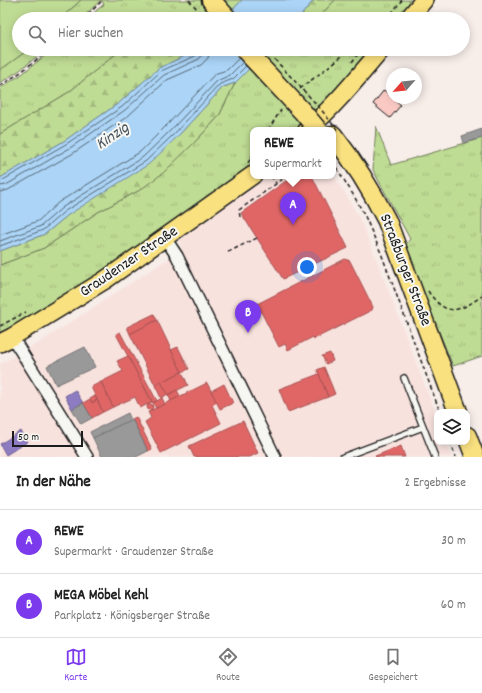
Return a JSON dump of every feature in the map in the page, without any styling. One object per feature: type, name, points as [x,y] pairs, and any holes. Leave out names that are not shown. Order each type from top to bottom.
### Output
[{"type":"highway","points":[[199,0],[210,12]]},
{"type":"highway","points":[[211,0],[222,12]]},
{"type":"highway","points":[[251,56],[302,111],[321,127]]},
{"type":"highway","points":[[262,56],[308,105],[324,127]]},
{"type":"highway","name":"Straßburger Straße","points":[[336,141],[348,154],[364,178],[387,221],[457,409]]},
{"type":"highway","name":"Straßburger Straße","points":[[336,146],[353,180],[369,206],[445,409]]},
{"type":"highway","points":[[470,444],[475,457]]},
{"type":"highway","points":[[457,445],[461,457]]},
{"type":"main road","points":[[414,12],[424,0]]},
{"type":"main road","points":[[310,127],[344,93],[376,56]]},
{"type":"main road","name":"Graudenzer Straße","points":[[6,340],[105,280],[165,238],[250,170]]},
{"type":"street","points":[[165,238],[178,256],[275,457]]},
{"type":"street","points":[[6,340],[87,457]]},
{"type":"lane","points":[[404,378],[435,457]]},
{"type":"lane","points":[[343,457],[423,427]]},
{"type":"path","points":[[90,12],[103,0]]},
{"type":"path","points":[[189,0],[200,12]]},
{"type":"path","points":[[393,12],[402,0]]},
{"type":"path","points":[[0,86],[22,72],[41,56]]},
{"type":"path","points":[[272,56],[319,107],[327,127]]},
{"type":"path","points":[[298,91],[341,56]]},
{"type":"path","points":[[270,127],[281,109]]},
{"type":"path","points":[[336,167],[364,214],[381,253],[439,409]]},
{"type":"path","points":[[274,179],[276,183]]},
{"type":"path","points":[[240,218],[239,210],[282,179]]},
{"type":"path","points":[[228,252],[257,238]]},
{"type":"path","points":[[428,290],[435,301],[441,306],[453,310],[468,306],[482,296]]},
{"type":"path","points":[[451,445],[456,457]]},
{"type":"shaded area","points":[[259,179],[335,179],[359,217],[434,409],[434,445],[447,445],[452,457],[0,457],[0,364],[37,344],[182,250],[179,240]]},
{"type":"green space","points":[[0,0],[81,0],[68,12],[12,12],[12,56],[20,56],[0,70]]},
{"type":"green space","points":[[81,0],[101,0],[88,12],[68,12]]},
{"type":"green space","points":[[101,0],[242,0],[231,12],[95,12],[104,4]]},
{"type":"green space","points":[[314,0],[335,0],[324,12],[304,12]]},
{"type":"green space","points":[[335,0],[416,0],[407,12],[324,12]]},
{"type":"green space","points":[[20,56],[37,56],[0,83],[0,70]]},
{"type":"green space","points":[[44,56],[113,56],[69,92],[0,134],[0,88],[22,74]]},
{"type":"green space","points":[[113,56],[184,56],[159,68],[119,103],[64,141],[0,178],[0,134],[69,92]]},
{"type":"green space","points":[[262,56],[369,56],[301,127],[250,127],[250,170],[134,255],[0,333],[0,265],[44,248],[98,212],[140,190],[194,143],[219,116],[235,83]]},
{"type":"green space","points":[[235,83],[219,116],[163,173],[140,190],[98,212],[44,248],[0,265],[0,251],[45,234],[68,215],[178,136],[223,87]]},
{"type":"green space","points":[[376,126],[391,165],[482,138],[482,356],[453,366],[404,247],[410,239],[373,170]]},
{"type":"water","points":[[242,0],[314,0],[304,12],[231,12]]},
{"type":"water","name":"Kinzig","points":[[184,56],[262,56],[235,83],[223,87],[178,136],[149,164],[68,215],[45,234],[0,251],[0,178],[64,141],[119,103],[159,68]]},
{"type":"building: Handel","points":[[289,179],[314,179],[348,248],[283,279],[241,213]]},
{"type":"building: Handel","points":[[345,259],[350,261],[373,307],[372,310],[314,339],[313,337],[288,350],[285,344],[279,347],[257,304]]},
{"type":"building: Handel","points":[[154,314],[157,320],[130,334],[127,327]]},
{"type":"building: Handel","points":[[157,320],[182,372],[157,384],[158,385],[156,386],[130,334]]},
{"type":"building: Handel","points":[[120,332],[157,401],[153,403],[116,334]]},
{"type":"building: Handel","points":[[178,347],[189,369],[182,372],[171,350]]},
{"type":"building: Handel","points":[[330,353],[333,361],[326,364],[322,356]]},
{"type":"building: Handel","points":[[128,356],[152,402],[140,408],[135,397],[113,407],[101,382],[123,371],[117,361]]},
{"type":"building: Handel","points":[[324,367],[335,394],[328,397],[317,370]]},
{"type":"building: Handel","points":[[182,372],[188,385],[168,395],[161,382]]},
{"type":"building: Handel","points":[[319,374],[328,397],[288,412],[279,389]]},
{"type":"building: Handel","points":[[101,382],[113,407],[103,412],[91,387]]},
{"type":"building: Handel","points":[[161,382],[168,394],[161,398],[155,385],[158,385],[157,384]]},
{"type":"building: Handel","points":[[207,383],[217,402],[212,405],[221,423],[161,453],[145,422],[151,418],[148,412]]},
{"type":"building: Handel","points":[[224,384],[233,403],[220,409],[211,391]]},
{"type":"building: Handel","points":[[177,390],[180,396],[171,401],[168,395]]},
{"type":"building: Handel","points":[[95,396],[97,400],[92,403],[90,399]]},
{"type":"building: Handel","points":[[162,398],[165,404],[156,408],[153,403]]},
{"type":"building: Handel","points":[[90,399],[92,403],[97,400],[103,412],[92,418],[83,403]]},
{"type":"building: Handel","points":[[150,404],[153,407],[150,410],[147,407]]},
{"type":"building: Handel","points":[[136,417],[152,449],[148,451],[132,419]]},
{"type":"building: Handel","points":[[243,421],[258,453],[250,457],[194,457],[189,446]]},
{"type":"building: Handel","points":[[401,446],[405,457],[375,457],[375,456]]},
{"type":"building: Büros","points":[[75,390],[83,403],[72,409],[65,396]]},
{"type":"building: Büros","points":[[21,431],[27,442],[6,455],[0,444]]},
{"type":"building: Industrie","points":[[482,129],[482,138],[464,143],[462,136]]},
{"type":"building: Industrie","points":[[85,347],[95,367],[56,385],[47,366]]},
{"type":"building: Industrie","points":[[83,403],[92,418],[81,424],[72,409]]},
{"type":"building: Industrie","points":[[128,413],[131,420],[93,438],[90,432]]},
{"type":"building: Industrie","points":[[132,419],[148,451],[136,457],[102,457],[93,438]]},
{"type":"building: Sonstige","points":[[384,90],[386,92],[386,104],[401,105],[390,118],[373,104]]},
{"type":"place","name":"REWE","points":[[293,225]]},
{"type":"place","name":"MEGA Möbel Kehl","points":[[248,333]]}]
